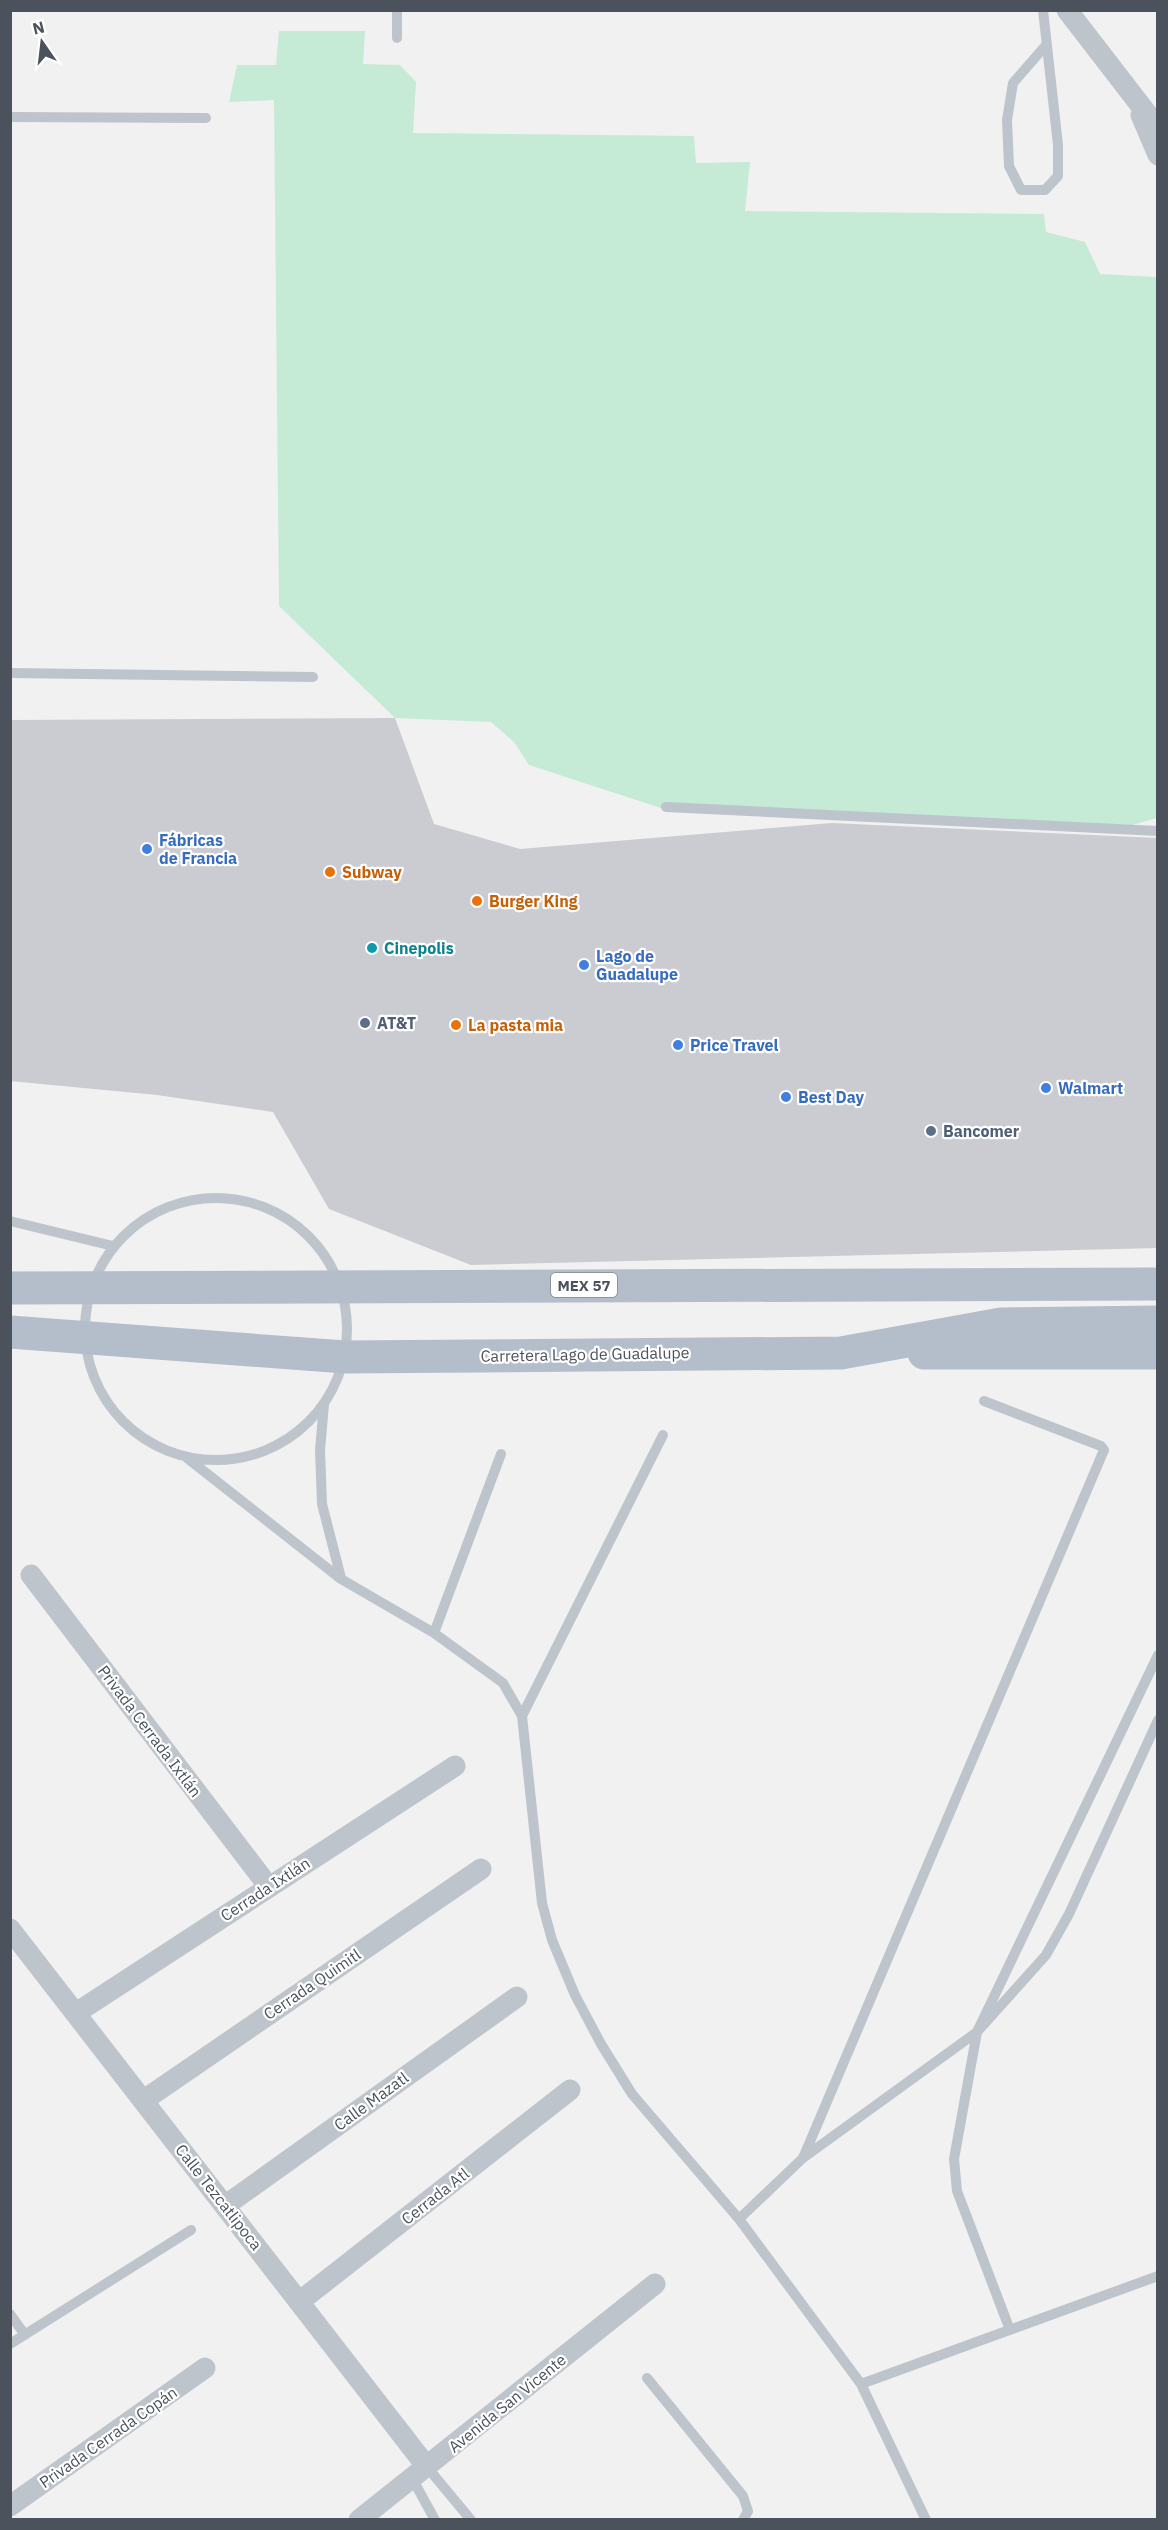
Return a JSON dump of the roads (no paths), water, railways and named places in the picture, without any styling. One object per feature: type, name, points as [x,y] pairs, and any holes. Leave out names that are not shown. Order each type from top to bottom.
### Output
[{"type":"main road","name":"MEX 57","points":[[10,1288],[1158,1284]]},
{"type":"main road","name":"Carretera Lago de Guadalupe","points":[[10,1332],[345,1357],[841,1353],[1001,1324],[1158,1322]]},
{"type":"main road","points":[[841,1353],[1158,1353]]},
{"type":"street","points":[[1067,10],[1158,128]]},
{"type":"street","points":[[1131,92],[1158,155]]},
{"type":"street","name":"Privada Cerrada Ixtlán","points":[[31,1575],[269,1887]]},
{"type":"street","name":"Cerrada Ixtlán","points":[[76,2013],[455,1766]]},
{"type":"street","name":"Cerrada Quimitl","points":[[144,2100],[480,1869]]},
{"type":"street","name":"Calle Tezcatlipoca","points":[[10,1929],[226,2205],[299,2302],[420,2473]]},
{"type":"street","name":"Calle Mazatl","points":[[226,2205],[517,1997]]},
{"type":"street","name":"Cerrada Atl","points":[[299,2302],[570,2090]]},
{"type":"street","name":"Avenida San Vicente","points":[[359,2520],[654,2284]]},
{"type":"street","name":"Privada Cerrada Copán","points":[[10,2506],[205,2368]]},
{"type":"lane","points":[[397,10],[397,38]]},
{"type":"lane","points":[[1043,10],[1047,44],[1058,145],[1058,176],[1045,190],[1021,190],[1008,166],[1008,120],[1013,83],[1047,44]]},
{"type":"lane","points":[[10,117],[206,118]]},
{"type":"lane","points":[[10,673],[312,677]]},
{"type":"lane","points":[[666,807],[1158,831]]},
{"type":"lane","points":[[341,1579],[322,1504],[320,1450],[324,1404],[345,1357],[348,1322],[342,1287],[319,1246],[284,1215],[239,1199],[193,1199],[148,1215],[113,1246],[90,1287],[83,1319],[84,1339],[103,1400],[140,1437],[187,1458],[341,1579],[434,1633],[502,1683],[522,1716],[542,1903],[552,1940],[574,1995],[600,2044],[632,2094],[739,2219],[861,2384],[926,2520]]},
{"type":"lane","points":[[10,1221],[113,1246]]},
{"type":"lane","points":[[802,2158],[1104,1450],[1101,1446],[984,1401]]},
{"type":"lane","points":[[187,1458],[238,1459],[287,1440],[324,1404]]},
{"type":"lane","points":[[522,1716],[663,1435]]},
{"type":"lane","points":[[434,1633],[501,1454]]},
{"type":"lane","points":[[1010,2330],[957,2191],[954,2159],[977,2032],[1158,1655]]},
{"type":"lane","points":[[739,2219],[802,2158],[977,2032],[1046,1954],[1069,1914],[1158,1720]]},
{"type":"lane","points":[[10,2344],[190,2230]]},
{"type":"lane","points":[[861,2384],[1158,2277]]},
{"type":"lane","points":[[10,2314],[25,2335]]},
{"type":"lane","points":[[647,2378],[743,2496],[748,2511],[743,2520]]},
{"type":"lane","points":[[420,2473],[435,2520]]},
{"type":"lane","points":[[420,2473],[471,2520]]},
{"type":"place","name":"Fábricas de Francia","points":[[147,849]]},
{"type":"place","name":"Subway","points":[[330,872]]},
{"type":"place","name":"Burger King","points":[[477,901]]},
{"type":"place","name":"Cinepolis","points":[[372,948]]},
{"type":"place","name":"Lago de Guadalupe","points":[[584,965]]},
{"type":"place","name":"AT&T","points":[[365,1023]]},
{"type":"place","name":"La pasta mia","points":[[456,1025]]},
{"type":"place","name":"Price Travel","points":[[678,1045]]},
{"type":"place","name":"Walmart","points":[[1046,1088]]},
{"type":"place","name":"Best Day","points":[[786,1097]]},
{"type":"place","name":"Bancomer","points":[[931,1131]]}]
